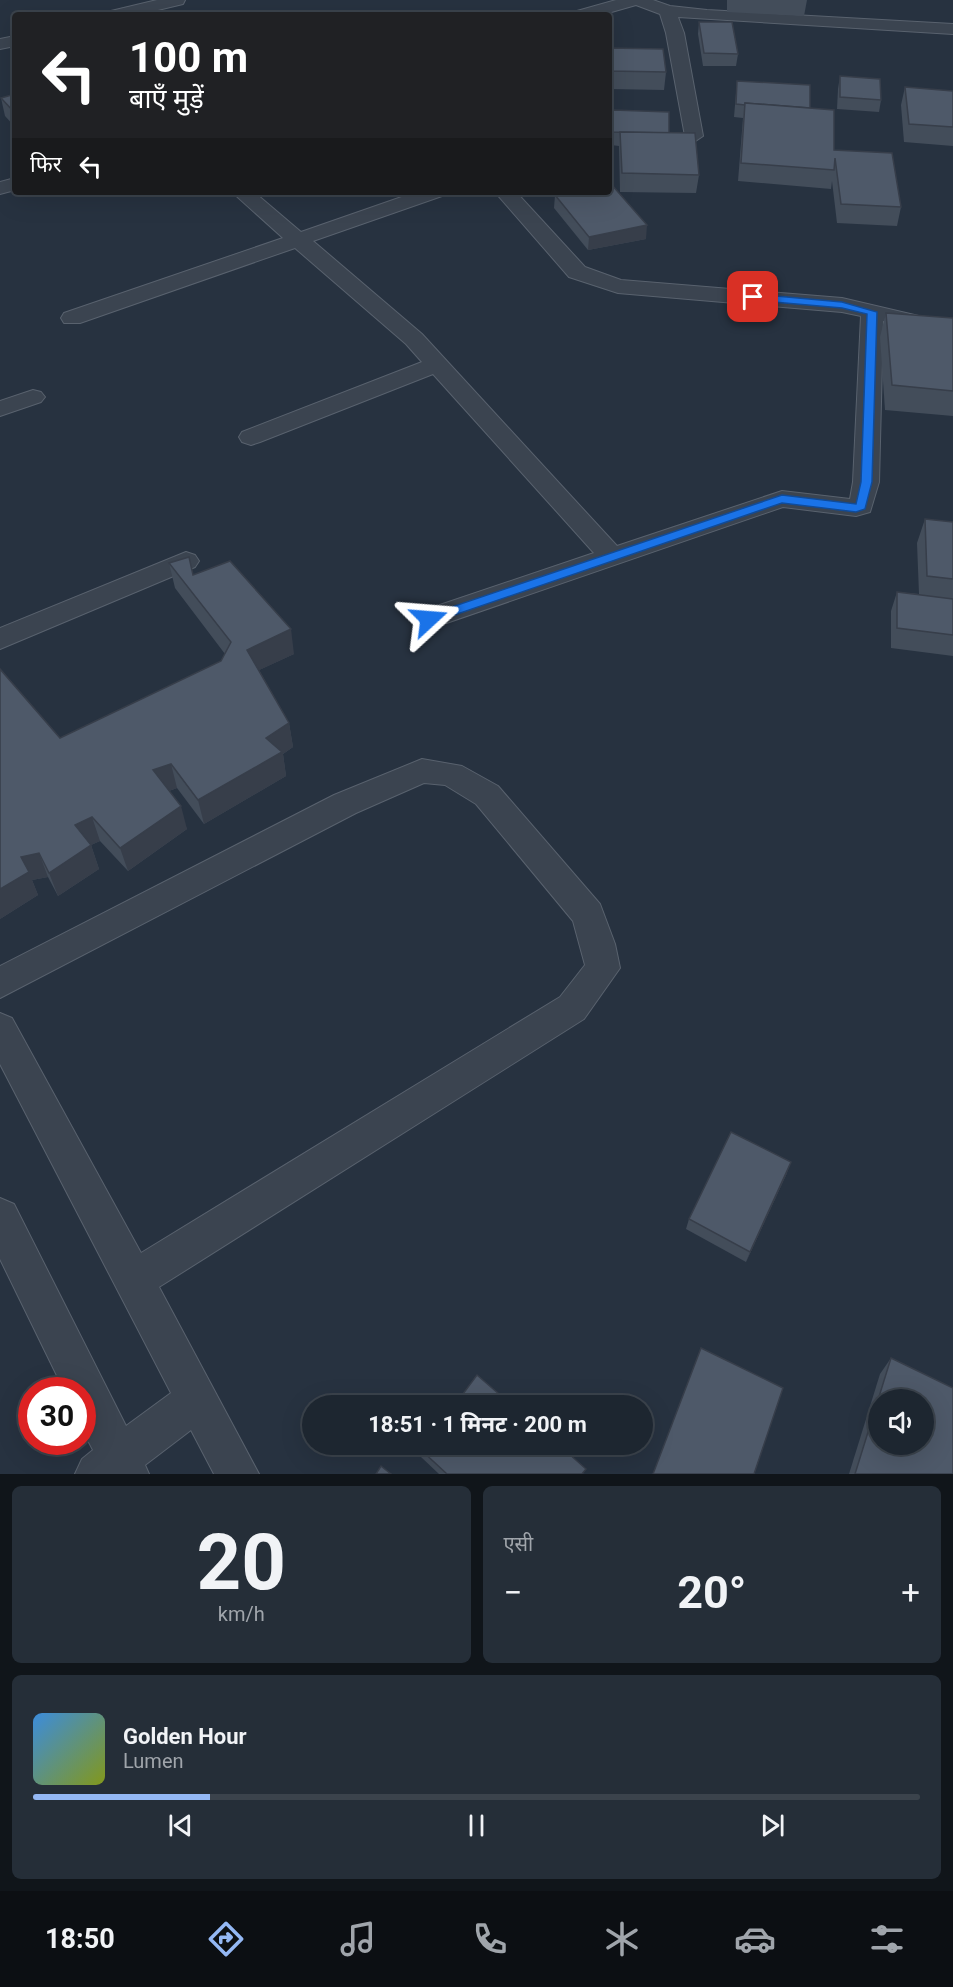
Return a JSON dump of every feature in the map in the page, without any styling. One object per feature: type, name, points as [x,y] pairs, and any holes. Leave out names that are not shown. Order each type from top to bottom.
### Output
[{"type":"street","points":[[129,12],[177,0]]},
{"type":"street","points":[[593,12],[634,0]]},
{"type":"street","points":[[639,0],[667,11],[708,8],[953,29]]},
{"type":"street","points":[[667,11],[675,33],[694,136]]},
{"type":"street","points":[[246,195],[414,339],[610,555]]},
{"type":"street","points":[[72,318],[426,195]]},
{"type":"street","points":[[508,195],[578,272],[618,286],[842,305],[953,331]]},
{"type":"street","points":[[429,619],[610,555],[782,499],[856,508],[861,506],[867,482],[872,312]]},
{"type":"street","points":[[251,437],[437,364]]},
{"type":"street","points":[[0,409],[33,397]]},
{"type":"street","points":[[0,639],[186,561]]},
{"type":"street","points":[[0,983],[345,804],[422,771],[452,774],[487,795],[588,914],[603,968],[572,1008],[134,1280]]},
{"type":"street","points":[[0,1029],[237,1474]]},
{"type":"street","points":[[0,1217],[114,1469],[198,1399]]},
{"type":"building","points":[[699,22],[732,22],[738,54],[704,53]]},
{"type":"building","points":[[612,48],[663,49],[666,72],[612,71]]},
{"type":"building","points":[[840,76],[880,79],[881,100],[840,97]]},
{"type":"building","points":[[737,81],[810,85],[810,108],[736,104]]},
{"type":"building","points":[[905,87],[953,91],[953,127],[909,124]]},
{"type":"building","points":[[12,95],[12,110],[1,98]]},
{"type":"building","points":[[745,103],[834,110],[834,150],[892,153],[901,207],[841,204],[835,158],[834,170],[741,163]]},
{"type":"building","points":[[613,110],[669,112],[669,133],[612,132]]},
{"type":"building","points":[[620,132],[695,133],[699,175],[622,173]]},
{"type":"building","points":[[612,185],[647,225],[589,237],[555,195],[612,195]]},
{"type":"building","points":[[886,313],[953,318],[953,391],[892,385]]},
{"type":"building","points":[[925,519],[953,522],[953,579],[927,576]]},
{"type":"building","points":[[189,557],[193,575],[230,561],[291,629],[247,650],[289,723],[266,738],[282,752],[198,800],[171,764],[153,770],[181,806],[120,848],[92,817],[75,825],[91,845],[49,873],[39,853],[21,857],[29,872],[0,889],[0,669],[60,738],[221,661],[231,642],[169,563]]},
{"type":"building","points":[[897,592],[953,599],[953,635],[897,628]]},
{"type":"building","points":[[731,1132],[791,1162],[750,1252],[689,1219]]},
{"type":"building","points":[[701,1348],[783,1388],[754,1474],[653,1474]]},
{"type":"building","points":[[891,1358],[953,1388],[953,1474],[855,1474],[868,1432],[868,1455],[934,1455],[934,1389],[881,1389]]},
{"type":"building","points":[[477,1375],[500,1395],[462,1395]]},
{"type":"building","points":[[426,1455],[570,1455],[586,1469],[582,1474],[447,1474]]},
{"type":"building","points":[[381,1466],[391,1474],[376,1474]]},
{"type":"route","points":[[429,619],[610,555],[782,499],[856,508],[861,506],[867,482],[872,312],[842,305],[753,297]]}]
